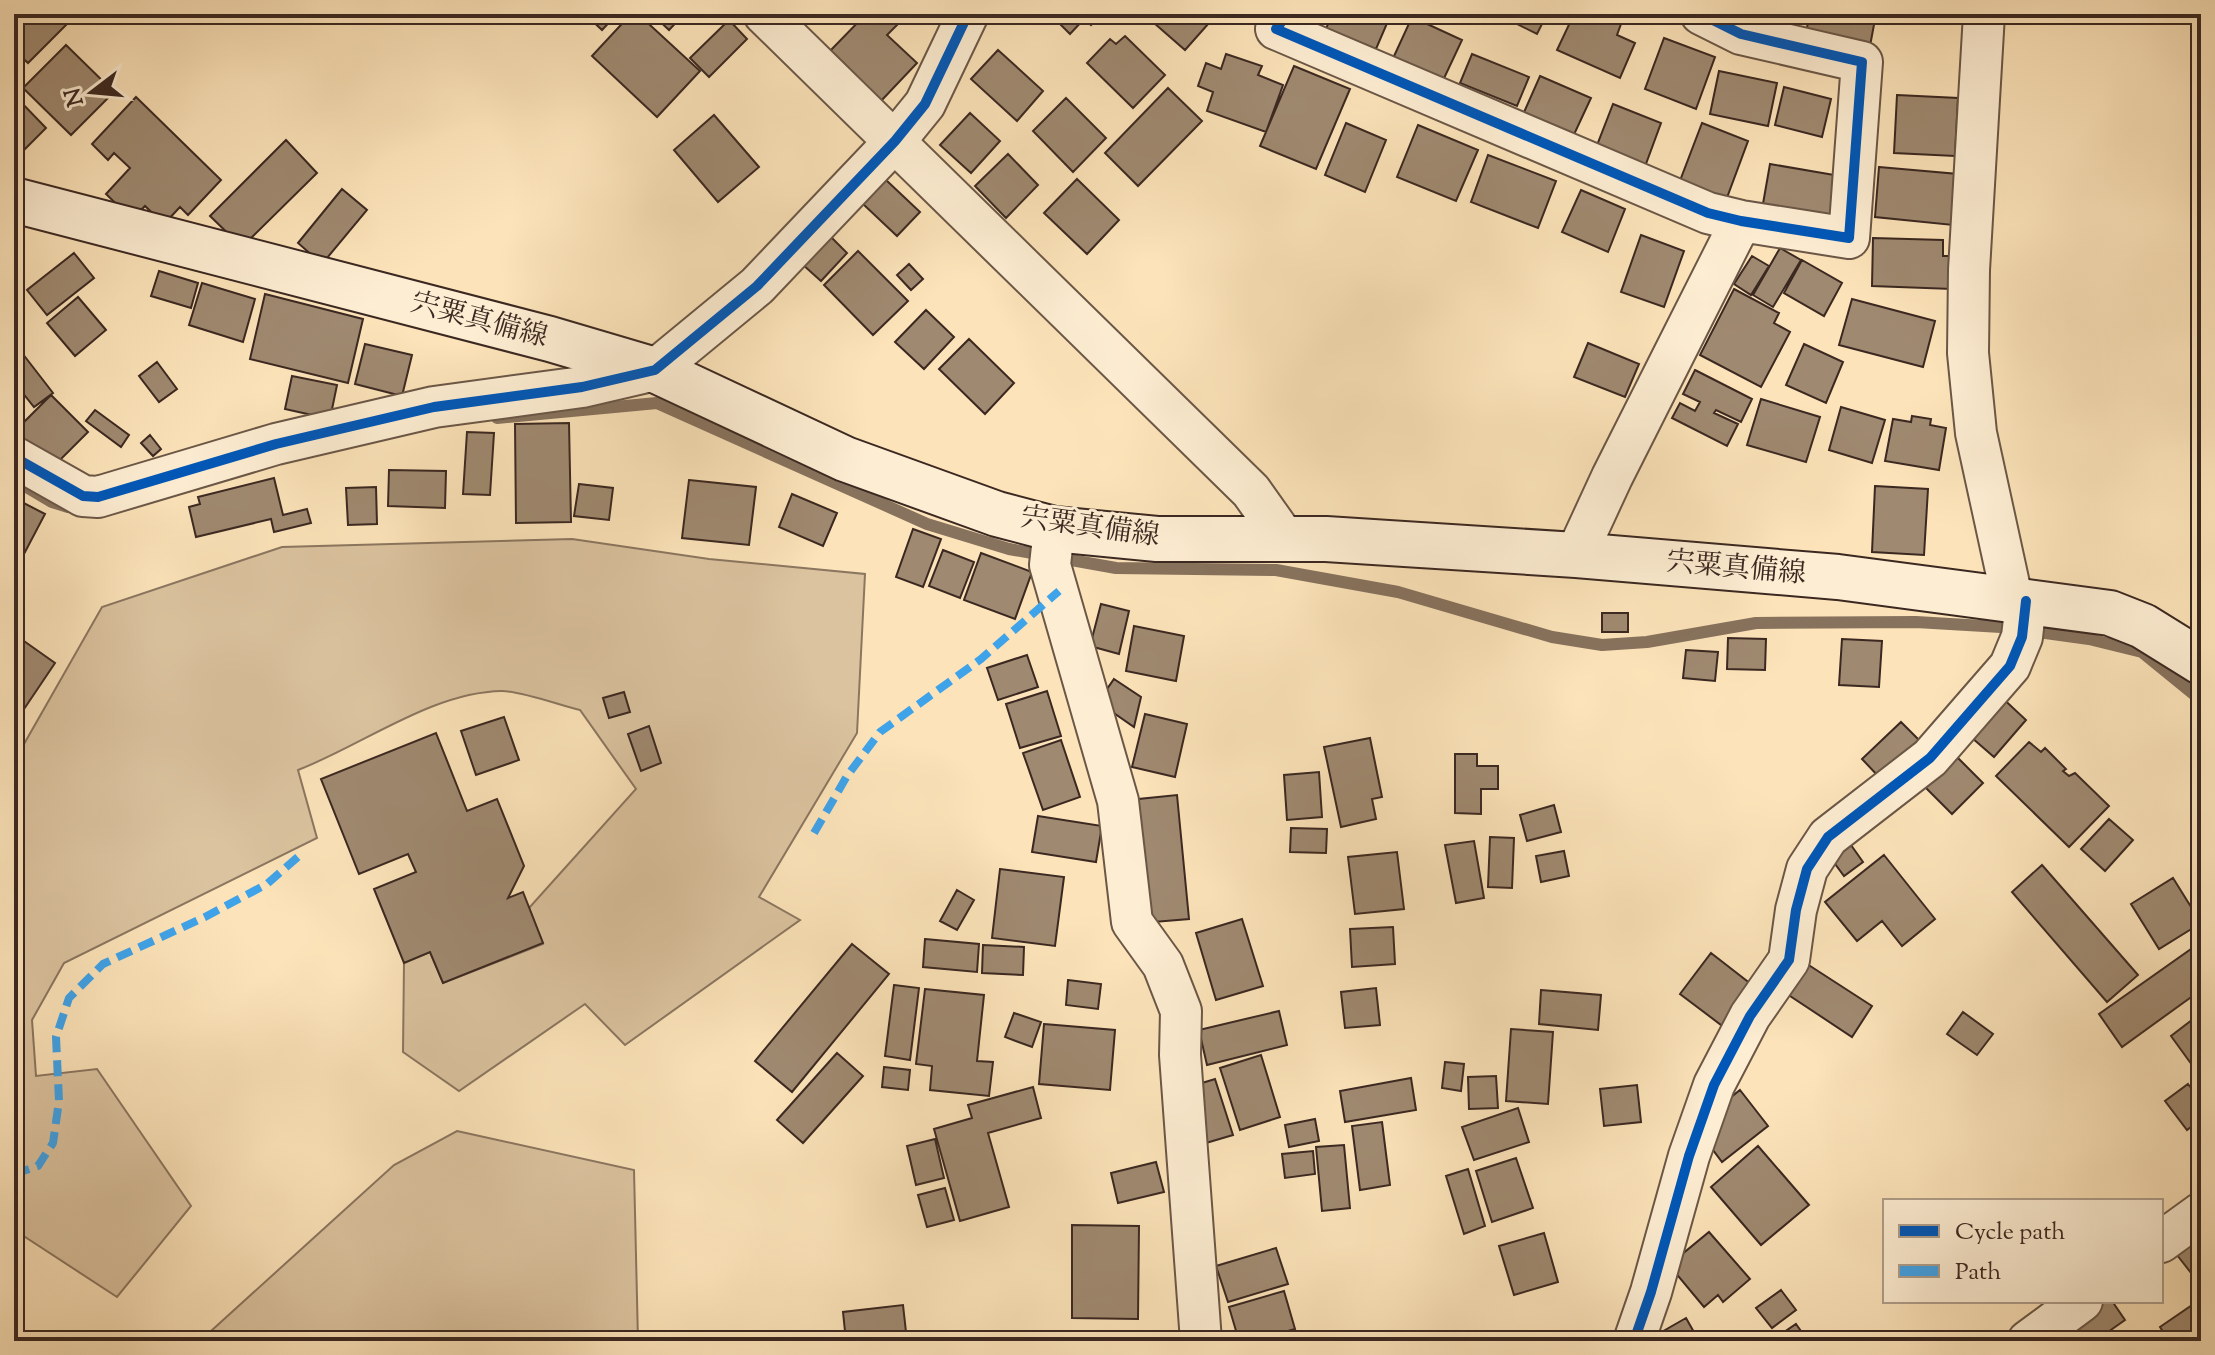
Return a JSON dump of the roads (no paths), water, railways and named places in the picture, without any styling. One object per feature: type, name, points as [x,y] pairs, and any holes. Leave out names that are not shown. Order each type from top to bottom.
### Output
[{"type":"main road","name":"宍粟真備線","points":[[14,200],[550,339],[655,370],[845,459],[997,514],[1052,547],[1157,539],[1326,539],[1576,555],[1838,577],[2021,614],[2110,613],[2143,626],[2201,662]]},
{"type":"street","points":[[764,14],[1251,491],[1285,539]]},
{"type":"street","points":[[14,457],[83,496],[98,497],[276,444],[434,407],[582,387],[655,370],[757,286],[895,141],[925,104],[968,14]]},
{"type":"street","points":[[1287,14],[1276,29],[1708,213],[1849,238],[1862,62],[1741,34],[1701,14]]},
{"type":"street","points":[[1634,1341],[1689,1156],[1714,1085],[1750,1016],[1789,960],[1796,910],[1807,869],[1828,837],[1930,758],[2010,666],[2021,614],[1976,433],[1968,353],[1969,270],[1984,14]]},
{"type":"street","points":[[1576,555],[1741,221]]},
{"type":"street","points":[[1052,547],[1118,801],[1132,922],[1163,965],[1181,1011],[1180,1055],[1201,1341]]},
{"type":"street","points":[[2163,1241],[2201,1213]]},
{"type":"street","points":[[2028,1341],[2079,1303]]},
{"type":"waterway","points":[[497,418],[657,403],[927,524],[1009,549],[1116,568],[1276,570],[1398,592],[1552,637],[1602,645],[1647,642],[1756,623],[1916,622],[2001,627],[2089,639],[2142,652],[2201,700]]},
{"type":"waterway","points":[[20,483],[52,502],[68,507]]}]
